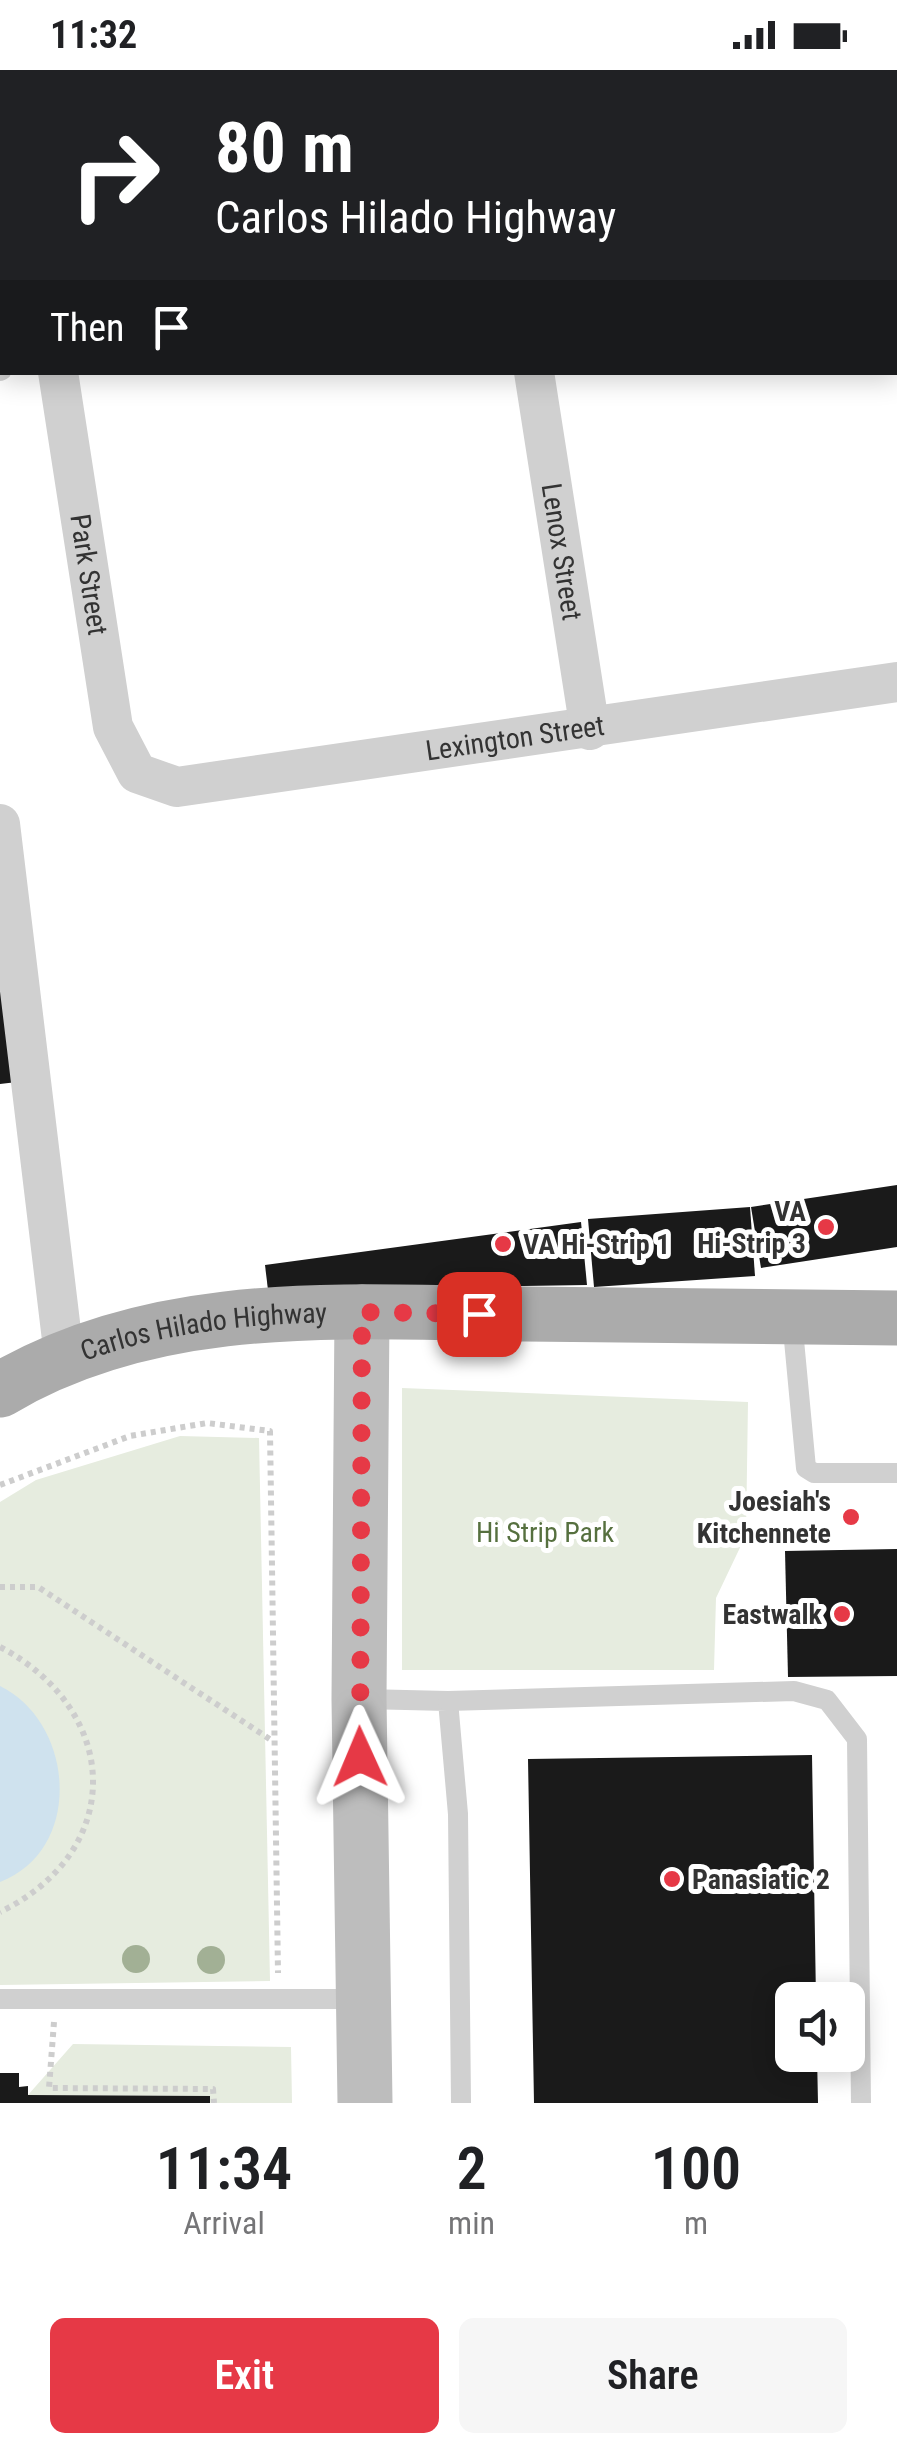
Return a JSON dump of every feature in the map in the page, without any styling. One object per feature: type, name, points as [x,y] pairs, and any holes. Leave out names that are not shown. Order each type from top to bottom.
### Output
[{"type":"main road","name":"Carlos Hilado Highway","points":[[0,1390],[64,1356],[156,1327],[362,1312],[897,1318]]},
{"type":"street","name":"Park Street","points":[[58,375],[114,726],[137,773]]},
{"type":"street","name":"Lenox Street","points":[[534,375],[590,730]]},
{"type":"street","name":"Lexington Street","points":[[137,773],[176,786],[590,730],[897,682]]},
{"type":"street","points":[[0,824],[64,1356]]},
{"type":"street","points":[[362,1312],[359,1699],[366,2103]]},
{"type":"lane","points":[[792,1317],[806,1468],[814,1473],[897,1472]]},
{"type":"lane","points":[[359,1699],[448,1701],[794,1691],[827,1700],[857,1740],[861,2103]]},
{"type":"lane","points":[[448,1701],[458,1814],[461,2103]]},
{"type":"lane","points":[[0,1999],[366,1998]]},
{"type":"path","points":[[0,1485],[130,1436],[207,1423],[270,1431],[271,1740],[278,1974]]},
{"type":"path","points":[[0,1587],[38,1587],[271,1740]]},
{"type":"path","points":[[0,1648],[35,1666],[66,1698],[86,1738],[93,1782],[85,1826],[65,1866],[32,1897],[0,1912]]},
{"type":"path","points":[[54,2021],[50,2088],[213,2089],[214,2103]]},
{"type":"green space","name":"Hi Strip Park","points":[[402,1388],[748,1402],[746,1535],[716,1598],[714,1670],[402,1670]]},
{"type":"green space","points":[[180,1436],[259,1438],[270,1981],[0,1985],[0,1502],[36,1480]]},
{"type":"green space","points":[[73,2044],[291,2047],[292,2103],[210,2103],[210,2096],[28,2095]]},
{"type":"water","points":[[0,1686],[25,1703],[43,1727],[55,1755],[60,1785],[57,1815],[46,1843],[27,1866],[0,1882]]},
{"type":"building","points":[[0,987],[17,1082],[0,1084]]},
{"type":"building","name":"VA Hi-Strip 3","points":[[897,1185],[897,1247],[761,1268],[751,1207]]},
{"type":"building","points":[[750,1207],[755,1276],[594,1287],[588,1219]]},
{"type":"building","name":"VA Hi-Strip 1","points":[[581,1222],[587,1285],[268,1290],[265,1265]]},
{"type":"building","name":"Eastwalk","points":[[897,1549],[897,1676],[788,1677],[785,1551]]},
{"type":"building","name":"Panasiatic 2","points":[[812,1755],[816,1982],[775,1982],[775,2072],[817,2072],[818,2103],[534,2103],[528,1759]]},
{"type":"building","points":[[0,2073],[19,2073],[19,2087],[28,2086],[28,2095],[210,2096],[210,2103],[0,2103]]},
{"type":"place","name":"VA Hi-Strip 3","points":[[826,1227]]},
{"type":"place","name":"VA Hi-Strip 1","points":[[503,1244]]},
{"type":"place","name":"Joesiah's Kitchennete","points":[[851,1517]]},
{"type":"place","name":"Eastwalk","points":[[842,1614]]},
{"type":"place","name":"Panasiatic 2","points":[[672,1879]]},
{"type":"route","points":[[360,1757],[362,1312],[479,1314]]}]
